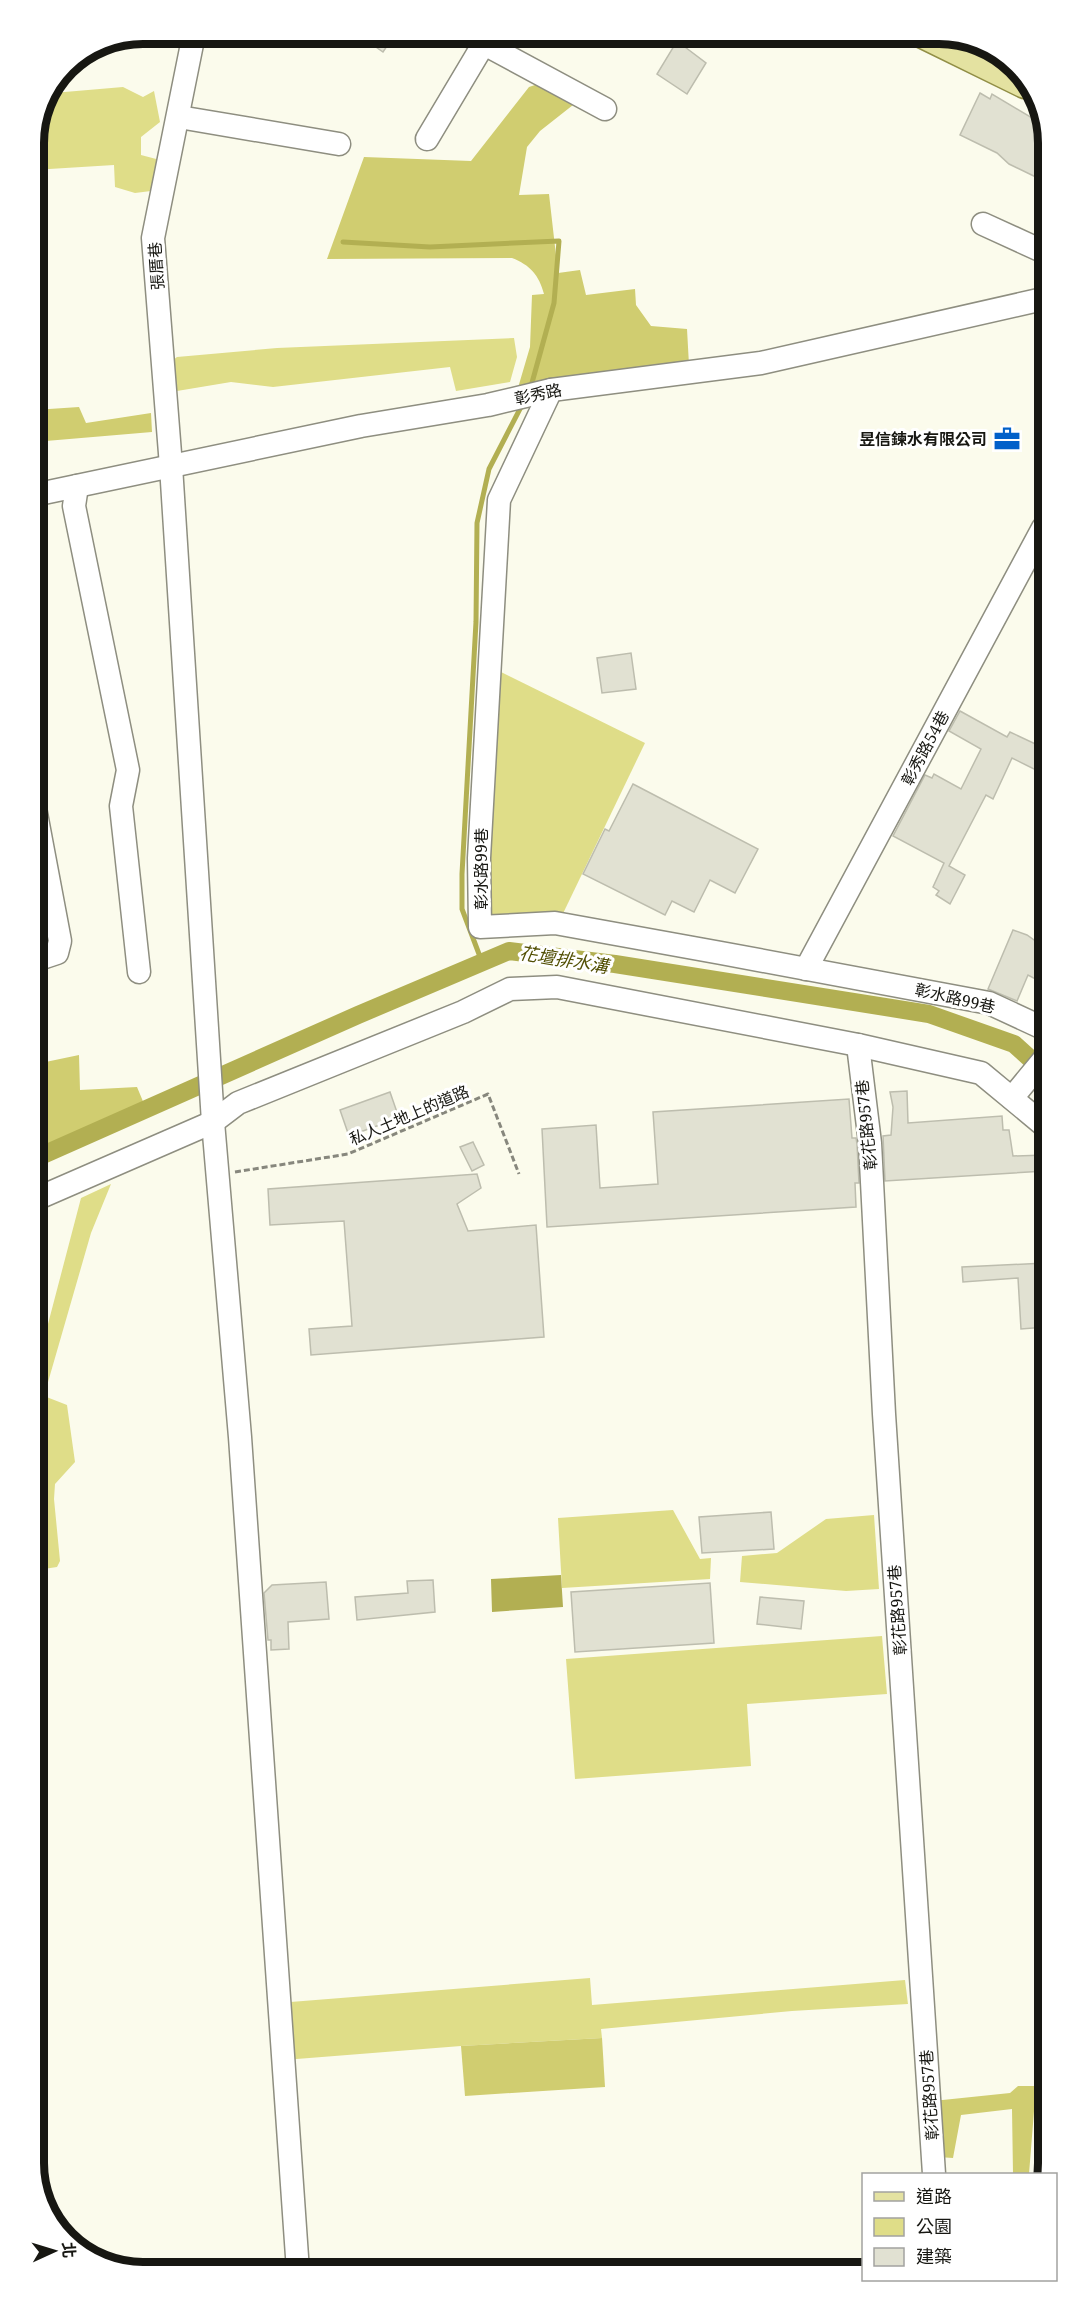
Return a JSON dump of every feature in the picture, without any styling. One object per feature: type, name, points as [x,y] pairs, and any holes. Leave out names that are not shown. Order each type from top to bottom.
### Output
[{"type":"main road","points":[[943,44],[1013,78]]},
{"type":"street","name":"張厝巷","points":[[192,44],[153,238],[171,466],[213,1122],[241,1449],[297,2261]]},
{"type":"street","points":[[427,139],[483,45],[605,109]]},
{"type":"street","points":[[179,117],[339,144]]},
{"type":"street","points":[[983,224],[1038,249]]},
{"type":"street","name":"彰秀路","points":[[44,493],[361,426],[488,405],[551,390],[761,363],[1038,300]]},
{"type":"street","name":"彰水路99巷","points":[[551,390],[499,500],[479,858],[480,927],[555,923],[989,1003],[1038,1026]]},
{"type":"street","points":[[77,486],[74,506],[128,770],[121,806],[139,972]]},
{"type":"street","name":"彰秀路54巷","points":[[806,969],[1038,537]]},
{"type":"street","points":[[44,904],[60,940],[57,953],[44,957]]},
{"type":"street","points":[[44,1196],[213,1122],[238,1103],[463,1012],[510,989],[557,987],[858,1045],[981,1073],[1038,1120]]},
{"type":"street","name":"彰花路957巷","points":[[858,1045],[870,1143],[885,1426],[934,2173]]},
{"type":"street","points":[[1012,1098],[1038,1066]]},
{"type":"path","name":"私人土地上的道路","points":[[218,1175],[348,1154],[488,1094],[519,1174]]},
{"type":"green space","points":[[123,87],[143,97],[154,91],[160,122],[141,137],[141,155],[160,160],[151,191],[135,193],[115,187],[114,165],[44,169],[44,136],[47,117],[58,93]]},
{"type":"green space","points":[[514,338],[517,357],[510,382],[456,391],[450,367],[273,387],[231,382],[165,393],[164,367],[177,357],[277,348]]},
{"type":"green space","points":[[493,668],[645,743],[557,926],[489,917]]},
{"type":"green space","points":[[111,1184],[91,1233],[44,1396],[44,1339],[81,1198]]},
{"type":"green space","points":[[44,1396],[67,1405],[75,1462],[55,1484],[54,1499],[60,1561],[57,1567],[44,1569]]},
{"type":"green space","points":[[673,1510],[700,1559],[711,1558],[710,1579],[562,1588],[558,1518]]},
{"type":"green space","points":[[874,1515],[879,1589],[846,1591],[740,1582],[742,1556],[777,1553],[826,1519]]},
{"type":"green space","points":[[882,1636],[887,1694],[747,1704],[751,1766],[575,1779],[566,1659]]},
{"type":"green space","points":[[590,1978],[592,2005],[905,1980],[908,2004],[792,2011],[601,2029],[602,2038],[284,2060],[278,2003]]},
{"type":"shaded area","points":[[547,81],[573,105],[540,131],[527,147],[519,195],[549,194],[558,273],[580,270],[586,295],[635,289],[636,305],[651,326],[687,329],[689,365],[515,398],[530,347],[532,295],[544,294],[539,281],[529,267],[512,258],[327,259],[364,157],[471,161],[529,87]]},
{"type":"shaded area","points":[[79,407],[86,423],[151,413],[152,432],[44,441],[44,409]]},
{"type":"shaded area","points":[[79,1055],[80,1090],[137,1087],[147,1111],[44,1159],[44,1062]]},
{"type":"shaded area","points":[[561,1575],[563,1607],[492,1612],[491,1579]]},
{"type":"shaded area","points":[[602,2038],[605,2087],[465,2096],[461,2046]]},
{"type":"shaded area","points":[[1018,2086],[1036,2086],[1029,2173],[1013,2173],[1012,2109],[961,2115],[953,2158],[938,2157],[933,2101],[1010,2093]]},
{"type":"building","points":[[372,44],[388,44],[383,52]]},
{"type":"building","points":[[675,44],[681,44],[706,63],[687,94],[657,74]]},
{"type":"building","points":[[980,93],[990,99],[992,94],[1032,118],[1033,115],[1038,143],[1038,178],[1009,164],[997,153],[960,135]]},
{"type":"building","points":[[631,653],[636,689],[602,693],[597,658]]},
{"type":"building","points":[[960,711],[1007,737],[1010,732],[1038,745],[1038,771],[1012,758],[993,799],[986,795],[949,866],[965,875],[950,904],[936,895],[939,891],[933,887],[944,863],[893,836],[925,775],[932,778],[934,774],[961,789],[981,749],[949,731]]},
{"type":"building","points":[[633,784],[758,849],[735,893],[710,880],[694,912],[672,901],[665,915],[583,874],[605,829],[609,831]]},
{"type":"building","points":[[1013,930],[1027,935],[1038,943],[1038,980],[1028,975],[1017,1001],[988,989]]},
{"type":"building","points":[[907,1091],[908,1123],[1002,1116],[1003,1130],[1009,1130],[1013,1156],[1038,1155],[1038,1171],[885,1181],[883,1136],[891,1135],[893,1107],[890,1092]]},
{"type":"building","points":[[390,1092],[399,1118],[349,1136],[340,1110]]},
{"type":"building","points":[[849,1099],[852,1138],[856,1138],[857,1144],[859,1183],[855,1183],[856,1207],[547,1227],[542,1129],[596,1125],[600,1188],[658,1184],[653,1112]]},
{"type":"building","points":[[473,1142],[484,1165],[472,1171],[460,1147]]},
{"type":"building","points":[[477,1174],[481,1188],[457,1204],[468,1231],[536,1225],[544,1337],[311,1355],[309,1329],[352,1326],[344,1221],[270,1225],[268,1189]]},
{"type":"building","points":[[1038,1263],[1038,1328],[1021,1329],[1018,1278],[963,1282],[962,1267]]},
{"type":"building","points":[[771,1512],[774,1549],[702,1553],[699,1517]]},
{"type":"building","points":[[433,1580],[435,1612],[357,1620],[355,1597],[408,1593],[407,1581]]},
{"type":"building","points":[[326,1582],[329,1619],[288,1622],[289,1649],[271,1650],[264,1593],[272,1585]]},
{"type":"building","points":[[710,1583],[714,1643],[575,1652],[571,1592]]},
{"type":"building","points":[[760,1597],[804,1601],[801,1629],[757,1624]]},
{"type":"waterway","points":[[343,242],[430,247],[559,241],[554,303],[530,390]]},
{"type":"waterway","points":[[482,962],[462,909],[476,622],[477,523],[489,469],[523,403]]},
{"type":"waterway","name":"花壇排水溝","points":[[44,1154],[358,1015],[509,951],[615,964],[929,1014],[1014,1044],[1038,1066]]},
{"type":"place","name":"昱信鍊水有限公司","points":[[1007,439]]}]
